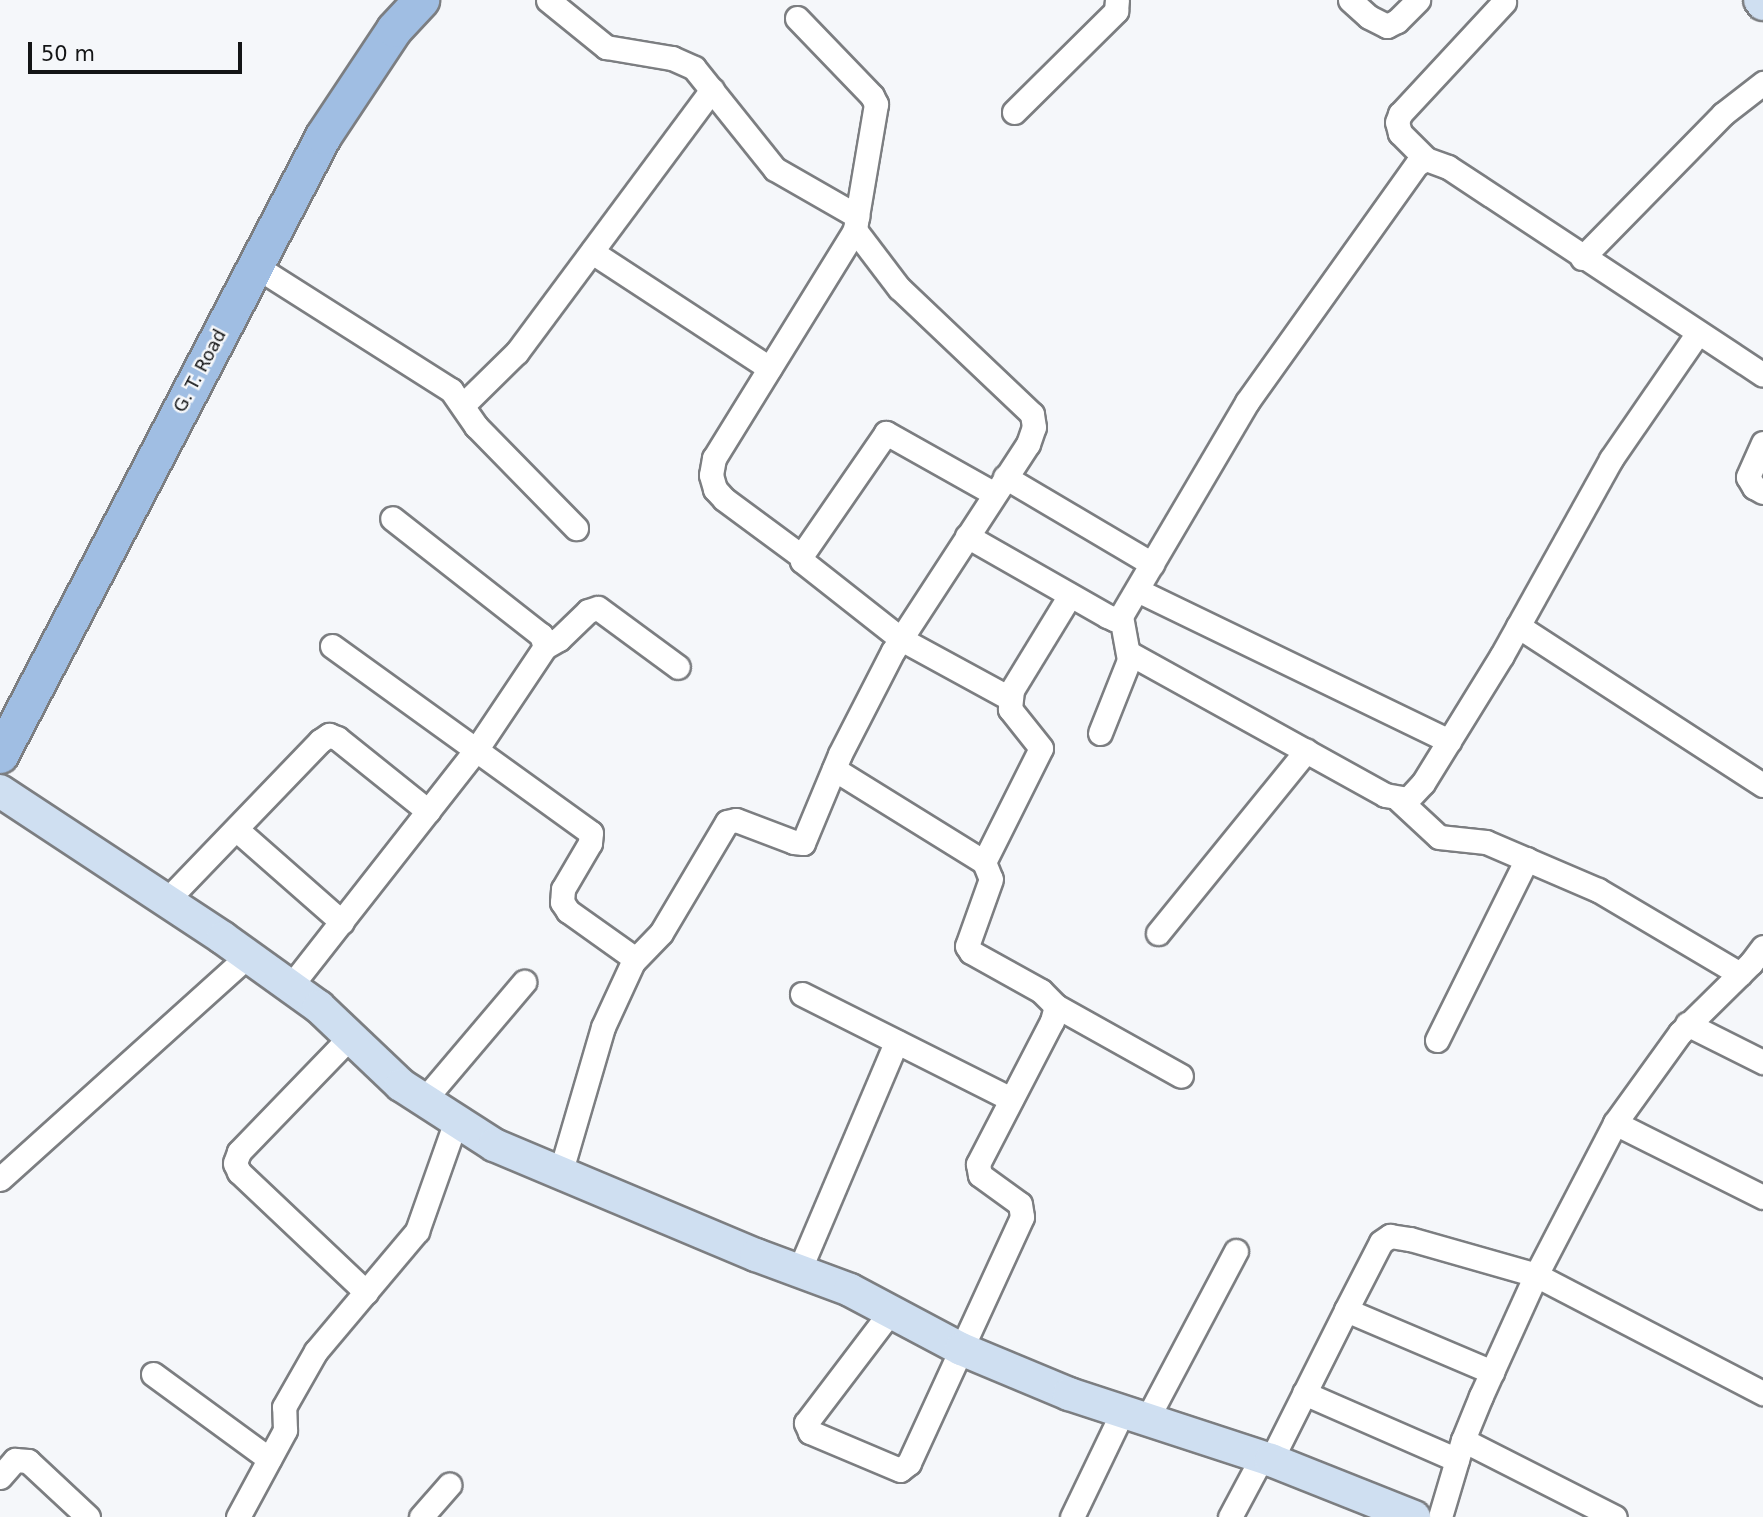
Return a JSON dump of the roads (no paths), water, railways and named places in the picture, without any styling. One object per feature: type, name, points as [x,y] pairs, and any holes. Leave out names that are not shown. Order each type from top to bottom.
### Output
[{"type":"main road","name":"G. T. Road","points":[[0,755],[323,136],[394,29],[421,0]]},
{"type":"street","points":[[548,0],[606,47],[683,62],[694,68],[775,169],[856,223],[907,296],[1032,414],[1034,427],[1028,444],[901,639],[834,769],[802,844],[736,820],[727,822],[661,933],[633,962],[603,1027],[560,1174]]},
{"type":"street","points":[[1014,112],[1116,11],[1117,0]]},
{"type":"street","points":[[1350,0],[1370,17],[1387,26],[1397,21],[1418,0]]},
{"type":"street","points":[[1504,2],[1400,114],[1397,122],[1400,133],[1426,159],[1448,167],[1582,258],[1763,375]]},
{"type":"street","points":[[797,18],[872,96],[876,104],[856,223],[714,458],[711,475],[715,489],[724,499],[801,556],[802,561],[901,639],[1009,698]]},
{"type":"street","points":[[1582,258],[1723,114],[1763,83]]},
{"type":"street","points":[[464,404],[517,352],[712,89]]},
{"type":"street","points":[[967,536],[1107,616],[1114,619],[1121,616],[1247,402],[1417,164],[1426,159]]},
{"type":"street","points":[[592,252],[769,368]]},
{"type":"street","points":[[257,267],[451,390],[464,404],[476,426],[576,528]]},
{"type":"street","points":[[1399,800],[1408,799],[1417,792],[1518,626],[1611,458],[1698,333]]},
{"type":"street","points":[[801,556],[886,433],[999,485],[1152,564]]},
{"type":"street","points":[[1763,443],[1748,472],[1749,482],[1763,492]]},
{"type":"street","points":[[392,517],[541,635],[545,647]]},
{"type":"street","points":[[1137,590],[1449,741]]},
{"type":"street","points":[[984,862],[1041,748],[1010,709],[1009,698],[1070,595]]},
{"type":"street","points":[[290,987],[476,750],[545,647],[559,639],[588,611],[598,608],[678,667]]},
{"type":"street","points":[[1100,733],[1125,676],[1129,653],[1121,616]]},
{"type":"street","points":[[1518,626],[1763,785]]},
{"type":"street","points":[[332,646],[591,833],[590,843],[563,890],[562,902],[568,911],[631,956],[633,962]]},
{"type":"street","points":[[1129,653],[1399,800],[1439,837],[1486,842],[1620,900],[1740,974]]},
{"type":"street","points":[[167,900],[320,741],[329,735],[337,738],[428,811]]},
{"type":"street","points":[[1158,933],[1306,751]]},
{"type":"street","points":[[834,769],[984,862],[991,879],[967,946],[971,952],[1041,991],[1056,1006],[1181,1076]]},
{"type":"street","points":[[0,791],[248,956],[319,1007],[401,1085],[494,1145],[850,1290],[961,1349],[1069,1394],[1266,1459],[1414,1517]]},
{"type":"street","points":[[236,829],[342,922]]},
{"type":"street","points":[[1437,1040],[1527,859]]},
{"type":"street","points":[[1440,1517],[1460,1450],[1492,1372],[1536,1275],[1615,1123],[1688,1024],[1740,974],[1763,947]]},
{"type":"street","points":[[0,1179],[248,956]]},
{"type":"street","points":[[424,1100],[524,982]]},
{"type":"street","points":[[802,995],[1011,1099]]},
{"type":"street","points":[[891,1311],[808,1419],[807,1427],[810,1432],[903,1470],[1022,1217],[1020,1204],[978,1170],[981,1156],[1052,1021],[1056,1006]]},
{"type":"street","points":[[1688,1024],[1763,1062]]},
{"type":"street","points":[[350,1037],[239,1152],[235,1163],[239,1172],[366,1292]]},
{"type":"street","points":[[799,1271],[896,1042]]},
{"type":"street","points":[[238,1517],[285,1430],[282,1412],[324,1340],[417,1231],[456,1121]]},
{"type":"street","points":[[1615,1123],[1763,1197]]},
{"type":"street","points":[[1230,1517],[1304,1393],[1381,1242],[1390,1236],[1410,1239],[1536,1275],[1763,1393]]},
{"type":"street","points":[[1072,1517],[1236,1251]]},
{"type":"street","points":[[1346,1310],[1492,1372]]},
{"type":"street","points":[[153,1374],[269,1459]]},
{"type":"street","points":[[1304,1393],[1460,1450],[1615,1517]]},
{"type":"street","points":[[0,1477],[15,1460],[28,1461],[88,1517]]},
{"type":"street","points":[[421,1517],[449,1485]]}]
